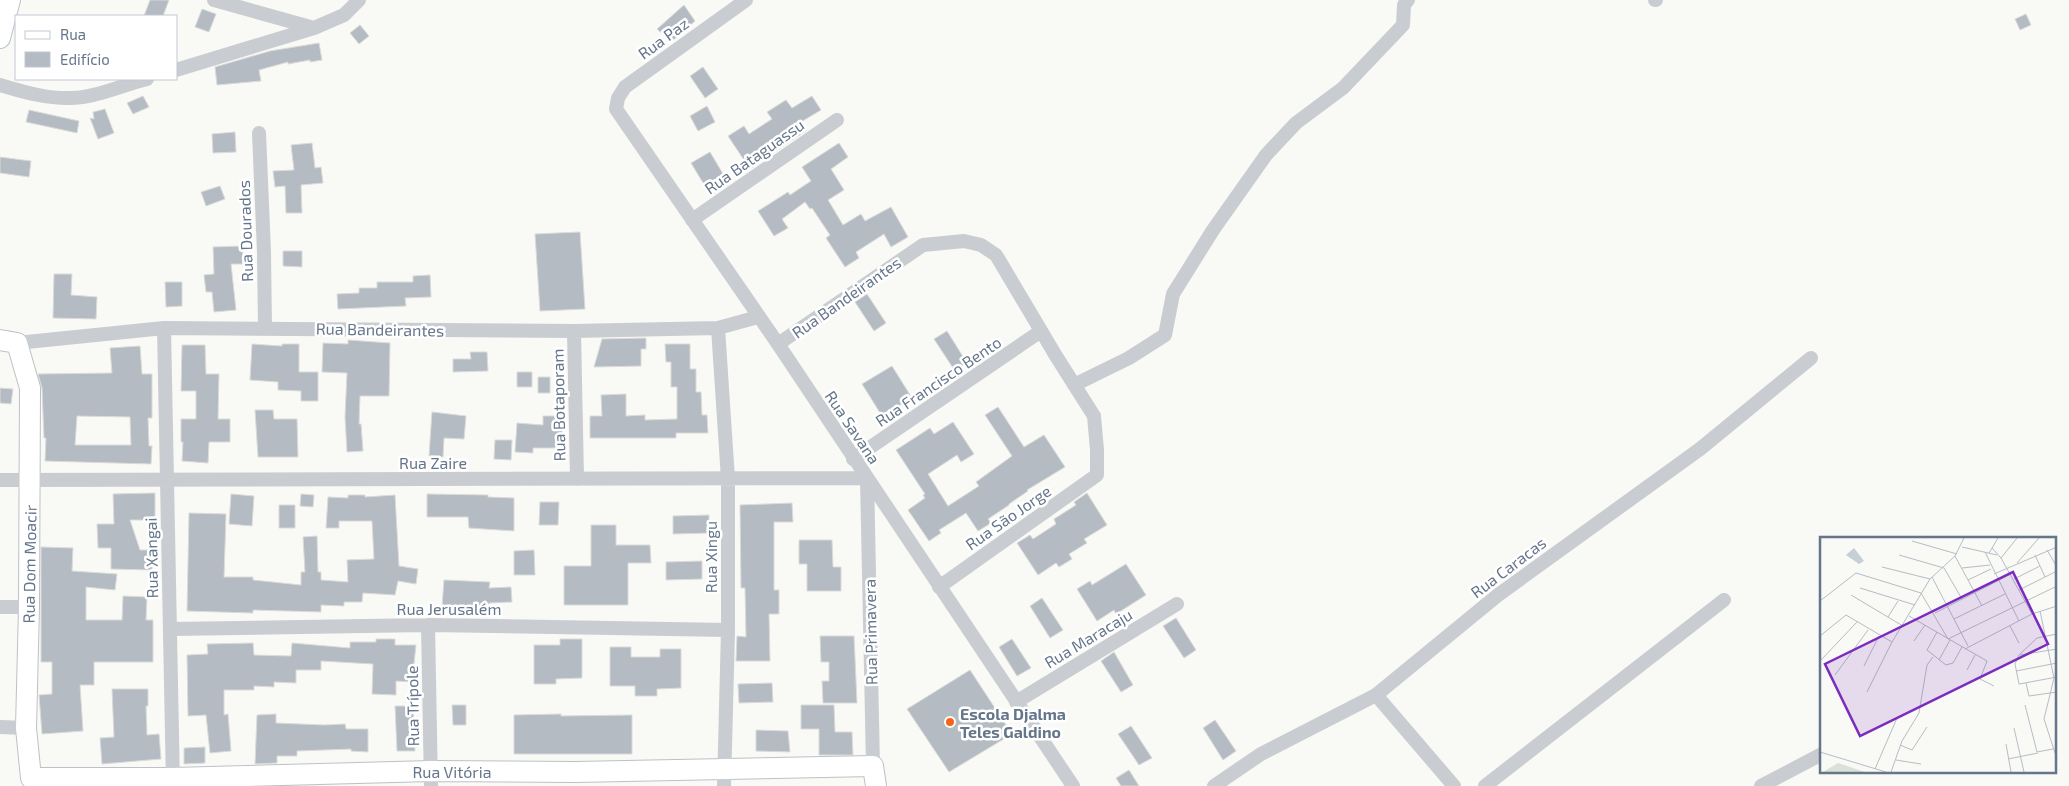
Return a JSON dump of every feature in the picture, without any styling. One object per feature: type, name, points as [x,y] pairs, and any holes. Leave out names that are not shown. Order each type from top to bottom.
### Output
[{"type":"street","points":[[0,38],[10,0]]},
{"type":"street","points":[[214,0],[314,28]]},
{"type":"street","points":[[178,69],[314,28],[344,15],[359,0]]},
{"type":"street","name":"Rua Paz","points":[[625,87],[746,0]]},
{"type":"street","points":[[1041,332],[1074,385],[1129,358],[1165,335],[1173,294],[1213,230],[1266,155],[1296,123],[1343,88],[1403,25],[1404,5],[1408,0]]},
{"type":"street","points":[[0,86],[33,94],[74,98],[143,80]]},
{"type":"street","name":"Rua Savana","points":[[625,87],[618,98],[616,109],[778,344],[1073,786]]},
{"type":"street","name":"Rua Bataguassu","points":[[692,220],[837,120]]},
{"type":"street","name":"Rua Dourados","points":[[259,134],[266,328]]},
{"type":"street","name":"Rua Bandeirantes","points":[[778,344],[915,249],[923,245],[964,241],[988,248],[996,255],[1041,332]]},
{"type":"street","name":"Rua Bandeirantes","points":[[9,342],[164,328],[574,331],[718,328],[758,317]]},
{"type":"street","name":"Rua Xangai","points":[[164,328],[173,782]]},
{"type":"street","name":"Rua Xingu","points":[[718,328],[728,479],[728,630],[724,777]]},
{"type":"street","name":"Rua Botaporam","points":[[574,331],[576,479]]},
{"type":"street","name":"Rua Francisco Bento","points":[[853,459],[1041,332]]},
{"type":"street","name":"Rua Dom Moacir","points":[[9,342],[30,388],[29,607],[26,728],[31,782]]},
{"type":"street","name":"Rua Caracas","points":[[1214,786],[1260,754],[1376,695],[1498,594],[1700,449],[1811,358]]},
{"type":"street","name":"Rua São Jorge","points":[[939,587],[1097,475],[1098,450],[1094,416],[1074,385]]},
{"type":"street","name":"Rua Zaire","points":[[0,480],[866,478]]},
{"type":"street","name":"Rua Primavera","points":[[866,478],[873,766],[876,786]]},
{"type":"street","points":[[1485,786],[1724,600]]},
{"type":"street","name":"Rua Maracaju","points":[[1016,702],[1177,604]]},
{"type":"street","points":[[0,607],[29,607]]},
{"type":"street","name":"Rua Jerusalém","points":[[170,629],[428,625],[728,630]]},
{"type":"street","name":"Rua Trípole","points":[[428,625],[431,778]]},
{"type":"street","points":[[1376,695],[1454,786]]},
{"type":"street","points":[[0,727],[26,728]]},
{"type":"street","points":[[1761,786],[1820,755]]},
{"type":"street","name":"Rua Vitória","points":[[31,782],[724,777],[873,766]]},
{"type":"building","points":[[150,0],[169,0],[163,15],[144,15]]},
{"type":"building","points":[[684,5],[695,21],[671,42],[657,29]]},
{"type":"building","points":[[202,9],[216,14],[209,32],[195,27]]},
{"type":"building","points":[[2026,14],[2031,25],[2020,30],[2015,19]]},
{"type":"building","points":[[360,25],[369,36],[359,44],[350,33]]},
{"type":"building","points":[[319,43],[322,60],[288,64],[288,62],[259,70],[261,81],[217,85],[215,67],[270,51]]},
{"type":"building","points":[[703,67],[718,89],[705,98],[690,76]]},
{"type":"building","points":[[143,96],[149,107],[133,114],[127,103]]},
{"type":"building","points":[[812,96],[821,110],[801,122],[807,130],[750,169],[728,136],[744,126],[749,134],[772,119],[767,112],[786,100],[792,108]]},
{"type":"building","points":[[707,106],[715,122],[698,131],[690,116]]},
{"type":"building","points":[[105,109],[114,133],[98,139],[90,118],[94,119],[93,112]]},
{"type":"building","points":[[29,110],[79,121],[77,133],[26,122]]},
{"type":"building","points":[[235,132],[236,152],[213,153],[212,134]]},
{"type":"building","points":[[312,143],[315,168],[321,167],[323,183],[301,185],[302,213],[286,213],[285,186],[275,187],[273,171],[294,170],[291,145]]},
{"type":"building","points":[[839,143],[848,157],[831,169],[844,190],[828,200],[843,225],[861,214],[865,221],[891,207],[908,237],[891,247],[884,234],[856,252],[859,258],[845,267],[826,238],[830,235],[812,208],[810,209],[805,202],[782,219],[788,228],[774,236],[758,211],[788,192],[790,195],[811,181],[802,167]]},
{"type":"building","points":[[710,152],[729,184],[711,196],[691,163]]},
{"type":"building","points":[[0,157],[31,161],[29,177],[0,173]]},
{"type":"building","points":[[220,186],[225,199],[206,206],[201,192]]},
{"type":"building","points":[[580,232],[585,309],[540,311],[535,234]]},
{"type":"building","points":[[242,246],[243,264],[231,264],[236,310],[214,312],[212,292],[206,292],[204,275],[214,274],[213,247]]},
{"type":"building","points":[[283,251],[302,251],[302,267],[283,266]]},
{"type":"building","points":[[54,274],[72,274],[71,295],[97,297],[96,319],[53,318]]},
{"type":"building","points":[[430,275],[431,297],[405,298],[406,306],[338,309],[337,294],[359,293],[359,288],[377,288],[377,282],[413,282],[413,276]]},
{"type":"building","points":[[165,282],[182,282],[182,306],[166,307]]},
{"type":"building","points":[[867,294],[886,323],[874,331],[855,302]]},
{"type":"building","points":[[947,331],[967,363],[955,371],[934,339]]},
{"type":"building","points":[[646,338],[646,349],[641,349],[641,366],[594,367],[602,339]]},
{"type":"building","points":[[348,340],[390,343],[389,396],[360,396],[359,424],[361,424],[363,451],[347,452],[345,417],[347,373],[322,372],[323,343],[348,344]]},
{"type":"building","points":[[252,344],[282,346],[282,344],[299,344],[299,372],[318,372],[318,401],[301,401],[301,391],[278,390],[278,382],[250,380]]},
{"type":"building","points":[[665,344],[690,344],[690,369],[696,369],[696,392],[701,392],[702,415],[707,415],[708,433],[676,433],[676,438],[590,438],[590,416],[602,416],[601,395],[626,394],[626,416],[645,415],[645,420],[677,419],[677,387],[671,387],[671,362],[666,362]]},
{"type":"building","points":[[182,345],[205,345],[206,374],[219,374],[218,419],[230,419],[230,442],[209,442],[208,463],[182,461],[181,419],[196,419],[196,391],[181,391]]},
{"type":"building","points":[[140,346],[142,374],[152,374],[152,418],[148,418],[149,446],[152,446],[151,464],[45,461],[46,438],[44,438],[42,388],[38,374],[112,373],[110,348]],"holes":[[[77,416],[130,417],[131,445],[75,445]]]},
{"type":"building","points":[[470,352],[487,352],[488,371],[453,372],[453,359],[471,359]]},
{"type":"building","points":[[892,366],[912,398],[882,416],[862,384]]},
{"type":"building","points":[[517,372],[532,372],[532,387],[517,387]]},
{"type":"building","points":[[538,377],[550,377],[550,393],[538,393]]},
{"type":"building","points":[[0,388],[13,389],[11,404],[0,403]]},
{"type":"building","points":[[998,407],[1024,447],[1044,435],[1065,467],[1027,490],[988,519],[991,523],[978,531],[966,513],[939,530],[941,533],[929,541],[908,510],[925,498],[923,495],[925,494],[896,450],[930,428],[934,434],[953,422],[974,454],[961,462],[957,455],[928,474],[948,506],[979,486],[976,482],[1012,456],[985,415]]},
{"type":"building","points":[[255,410],[273,410],[274,419],[297,419],[298,457],[258,457]]},
{"type":"building","points":[[432,412],[466,416],[464,439],[444,438],[443,457],[429,456]]},
{"type":"building","points":[[543,416],[562,416],[562,448],[533,448],[533,453],[515,452],[517,423],[543,425]]},
{"type":"building","points":[[495,440],[512,440],[511,460],[494,459]]},
{"type":"building","points":[[155,493],[155,520],[130,520],[140,550],[152,550],[152,570],[111,569],[111,548],[98,548],[97,524],[114,524],[113,494]]},
{"type":"building","points":[[1087,493],[1107,525],[1084,539],[1087,543],[1069,554],[1072,559],[1059,567],[1056,563],[1038,575],[1017,543],[1030,535],[1033,539],[1056,524],[1054,519],[1076,505],[1074,502]]},
{"type":"building","points":[[231,494],[254,496],[252,526],[229,524]]},
{"type":"building","points":[[301,494],[314,495],[313,507],[300,506]]},
{"type":"building","points":[[427,494],[488,495],[488,497],[514,498],[514,531],[469,528],[468,517],[427,517]]},
{"type":"building","points":[[348,495],[365,495],[365,497],[395,495],[399,566],[418,569],[416,584],[398,581],[395,595],[363,593],[362,602],[344,602],[344,606],[321,605],[321,612],[253,610],[253,613],[187,611],[189,513],[226,514],[224,577],[253,577],[253,580],[301,585],[301,572],[305,572],[303,537],[317,536],[318,572],[321,572],[321,580],[348,582],[347,560],[374,559],[372,521],[339,521],[339,528],[326,528],[328,497],[348,498]]},
{"type":"building","points":[[540,502],[559,502],[558,525],[539,525]]},
{"type":"building","points":[[792,503],[793,522],[774,522],[774,590],[779,590],[779,614],[769,614],[770,661],[736,661],[737,636],[746,637],[745,588],[741,588],[740,505]]},
{"type":"building","points":[[279,505],[295,505],[295,528],[279,528]]},
{"type":"building","points":[[709,515],[709,533],[673,534],[673,516]]},
{"type":"building","points":[[591,525],[616,525],[616,545],[650,545],[651,563],[628,563],[628,605],[564,605],[564,566],[591,566]]},
{"type":"building","points":[[799,540],[832,540],[833,567],[841,567],[841,591],[807,591],[807,564],[799,564]]},
{"type":"building","points":[[41,547],[73,548],[72,571],[117,574],[115,590],[86,587],[86,620],[122,620],[123,596],[147,597],[146,620],[153,620],[153,662],[94,662],[94,685],[80,685],[83,731],[42,734],[39,695],[52,694],[52,662],[41,662]]},
{"type":"building","points":[[534,550],[535,575],[514,575],[514,551]]},
{"type":"building","points":[[702,561],[702,579],[666,580],[666,562]]},
{"type":"building","points":[[1126,564],[1146,595],[1116,614],[1114,610],[1097,621],[1077,589],[1090,581],[1092,585]]},
{"type":"building","points":[[444,580],[490,582],[489,588],[511,587],[512,602],[489,603],[488,610],[442,607]]},
{"type":"building","points":[[1042,598],[1063,630],[1050,638],[1030,606]]},
{"type":"building","points":[[1176,618],[1196,650],[1184,658],[1163,626]]},
{"type":"building","points":[[820,636],[854,636],[857,703],[823,703],[822,681],[829,681],[829,662],[821,662]]},
{"type":"building","points":[[376,639],[395,639],[395,645],[416,645],[412,682],[396,681],[396,695],[372,694],[373,664],[321,661],[321,670],[296,670],[296,683],[274,682],[274,687],[254,686],[254,690],[224,690],[224,715],[228,714],[231,751],[210,753],[206,715],[188,716],[187,655],[208,654],[207,644],[253,643],[254,655],[291,656],[292,643],[350,648],[350,642],[376,642]]},
{"type":"building","points":[[560,639],[582,639],[582,678],[556,679],[556,684],[534,684],[534,645],[560,645]]},
{"type":"building","points":[[1012,639],[1031,668],[1017,676],[999,647]]},
{"type":"building","points":[[610,647],[631,647],[631,657],[660,657],[660,649],[681,649],[681,688],[657,689],[657,696],[635,696],[635,686],[610,686]]},
{"type":"building","points":[[1114,652],[1133,685],[1121,692],[1101,661]]},
{"type":"building","points":[[970,670],[1012,734],[949,772],[907,709]]},
{"type":"building","points":[[772,683],[773,702],[739,703],[738,684]]},
{"type":"building","points":[[112,689],[148,689],[148,706],[146,706],[147,735],[159,734],[161,759],[102,764],[100,738],[114,737]]},
{"type":"building","points":[[452,705],[466,705],[466,725],[453,725]]},
{"type":"building","points":[[801,705],[834,705],[835,732],[852,732],[853,755],[819,755],[819,729],[801,729]]},
{"type":"building","points":[[395,706],[413,706],[415,751],[397,751]]},
{"type":"building","points":[[276,714],[276,723],[345,724],[346,729],[368,729],[368,752],[351,751],[351,749],[297,751],[297,756],[277,756],[277,763],[255,764],[257,715]]},
{"type":"building","points":[[561,714],[561,716],[632,715],[632,754],[514,754],[514,715]]},
{"type":"building","points":[[1215,720],[1236,751],[1223,760],[1203,728]]},
{"type":"building","points":[[1131,726],[1152,758],[1139,765],[1118,734]]},
{"type":"building","points":[[756,730],[788,731],[790,752],[756,751]]},
{"type":"building","points":[[205,747],[205,763],[184,764],[184,748]]},
{"type":"building","points":[[1129,770],[1139,786],[1121,786],[1116,778]]},
{"type":"place","name":"Escola Djalma Teles Galdino","points":[[950,722]]}]
